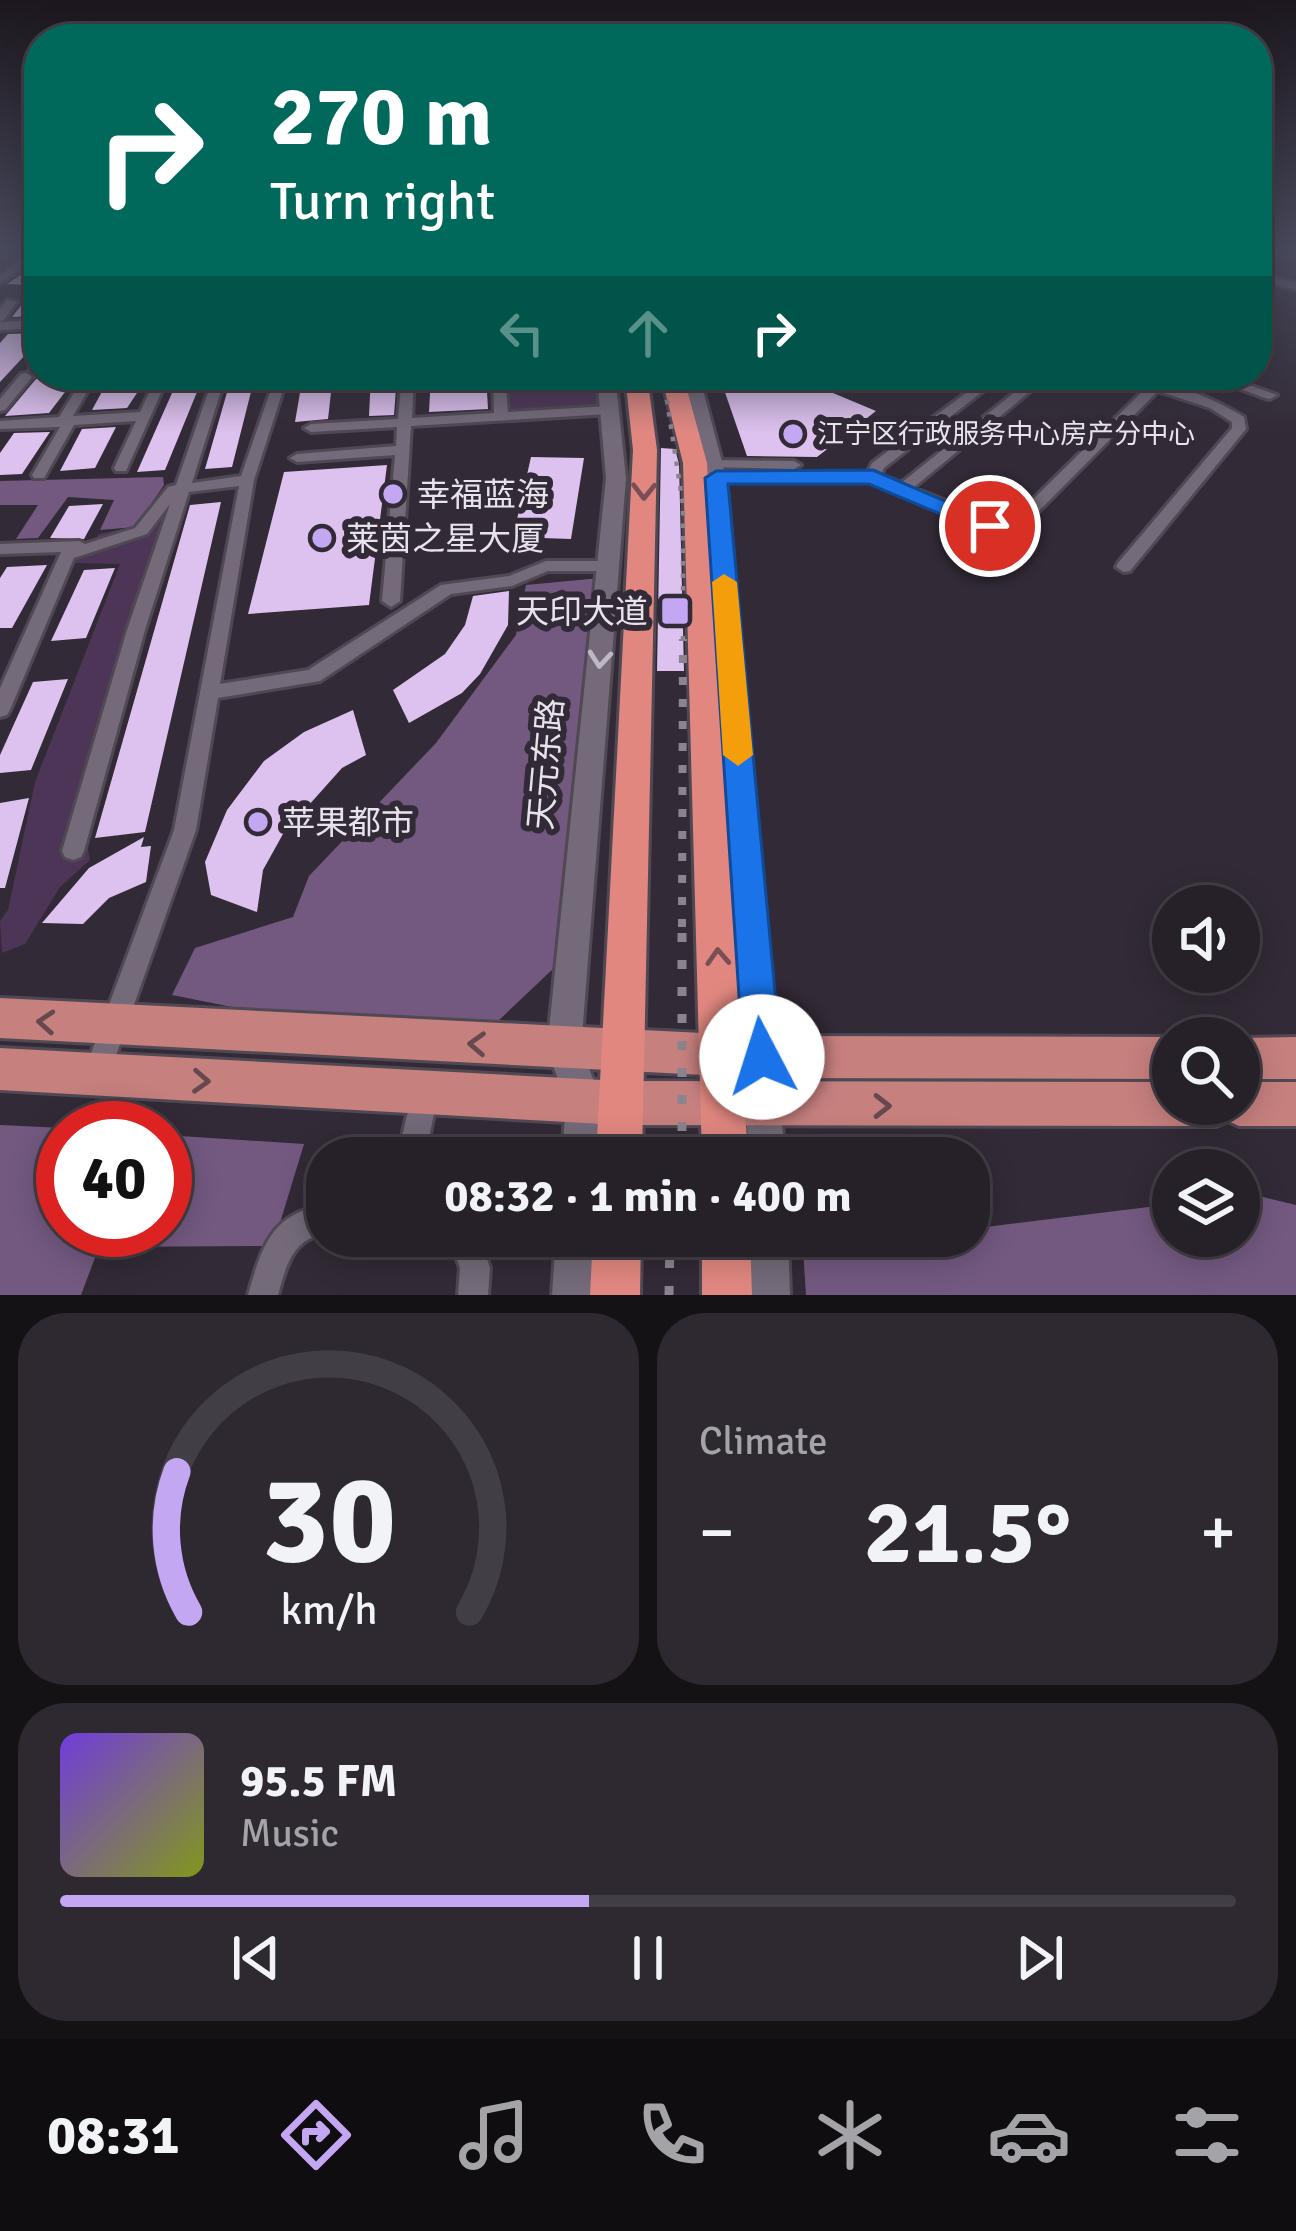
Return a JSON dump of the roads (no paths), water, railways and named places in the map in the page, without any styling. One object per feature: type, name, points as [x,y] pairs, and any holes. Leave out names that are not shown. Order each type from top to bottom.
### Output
[{"type":"highway","name":"天元东路","points":[[613,1137],[602,1102],[624,1052],[644,472],[637,390]]},
{"type":"highway","points":[[676,390],[695,463],[742,1056]]},
{"type":"highway","points":[[733,1137],[745,1106]]},
{"type":"highway","points":[[615,1295],[616,1257]]},
{"type":"highway","points":[[726,1257],[727,1295]]},
{"type":"main road","points":[[0,1018],[624,1052],[1152,1058]]},
{"type":"main road","points":[[1260,1058],[1296,1058]]},
{"type":"main road","points":[[0,1069],[602,1102],[1152,1104]]},
{"type":"main road","points":[[1260,1104],[1296,1104]]},
{"type":"street","points":[[0,406],[24,379]]},
{"type":"street","points":[[39,475],[83,390]]},
{"type":"street","points":[[121,468],[156,390]]},
{"type":"street","points":[[73,851],[136,631],[216,390]]},
{"type":"street","points":[[96,1075],[185,830],[214,692],[247,480],[277,390]]},
{"type":"street","points":[[391,601],[407,390]]},
{"type":"street","points":[[500,390],[501,417]]},
{"type":"street","name":"天元东路","points":[[588,1137],[602,1102],[564,1049],[616,478],[607,390]]},
{"type":"street","points":[[694,390],[714,471],[745,1106],[758,1137]]},
{"type":"street","points":[[875,471],[979,390]]},
{"type":"street","points":[[904,488],[1025,390]]},
{"type":"street","points":[[714,471],[875,471],[990,526],[1021,521],[1151,390]]},
{"type":"street","points":[[1124,567],[1239,429],[1239,420],[1229,412],[1166,390]]},
{"type":"street","points":[[1254,390],[1270,395]]},
{"type":"street","points":[[311,428],[609,410]]},
{"type":"street","points":[[0,425],[145,416]]},
{"type":"street","points":[[297,458],[402,451]]},
{"type":"street","points":[[0,710],[67,554],[141,531],[173,490],[247,480]]},
{"type":"street","points":[[0,549],[89,546]]},
{"type":"street","points":[[214,692],[313,676],[447,590],[512,581],[546,566],[608,566]]},
{"type":"street","points":[[416,1137],[425,1094]]},
{"type":"street","points":[[263,1295],[286,1233],[306,1222]]},
{"type":"street","points":[[472,1257],[473,1294]]},
{"type":"street","points":[[572,1295],[574,1257]]},
{"type":"street","points":[[769,1257],[770,1295]]},
{"type":"railway","points":[[665,390],[683,505],[683,639]]},
{"type":"railway","points":[[682,927],[683,639]]},
{"type":"railway","points":[[682,927],[682,1137]]},
{"type":"railway","points":[[669,1295],[670,1257]]},
{"type":"place","name":"江宁区行政服务中心房产分中心","points":[[793,434]]},
{"type":"place","name":"幸福蓝海","points":[[393,494]]},
{"type":"place","name":"莱茵之星大厦","points":[[322,538]]},
{"type":"place","name":"天印大道","points":[[675,611]]},
{"type":"place","name":"苹果都市","points":[[258,822]]}]
